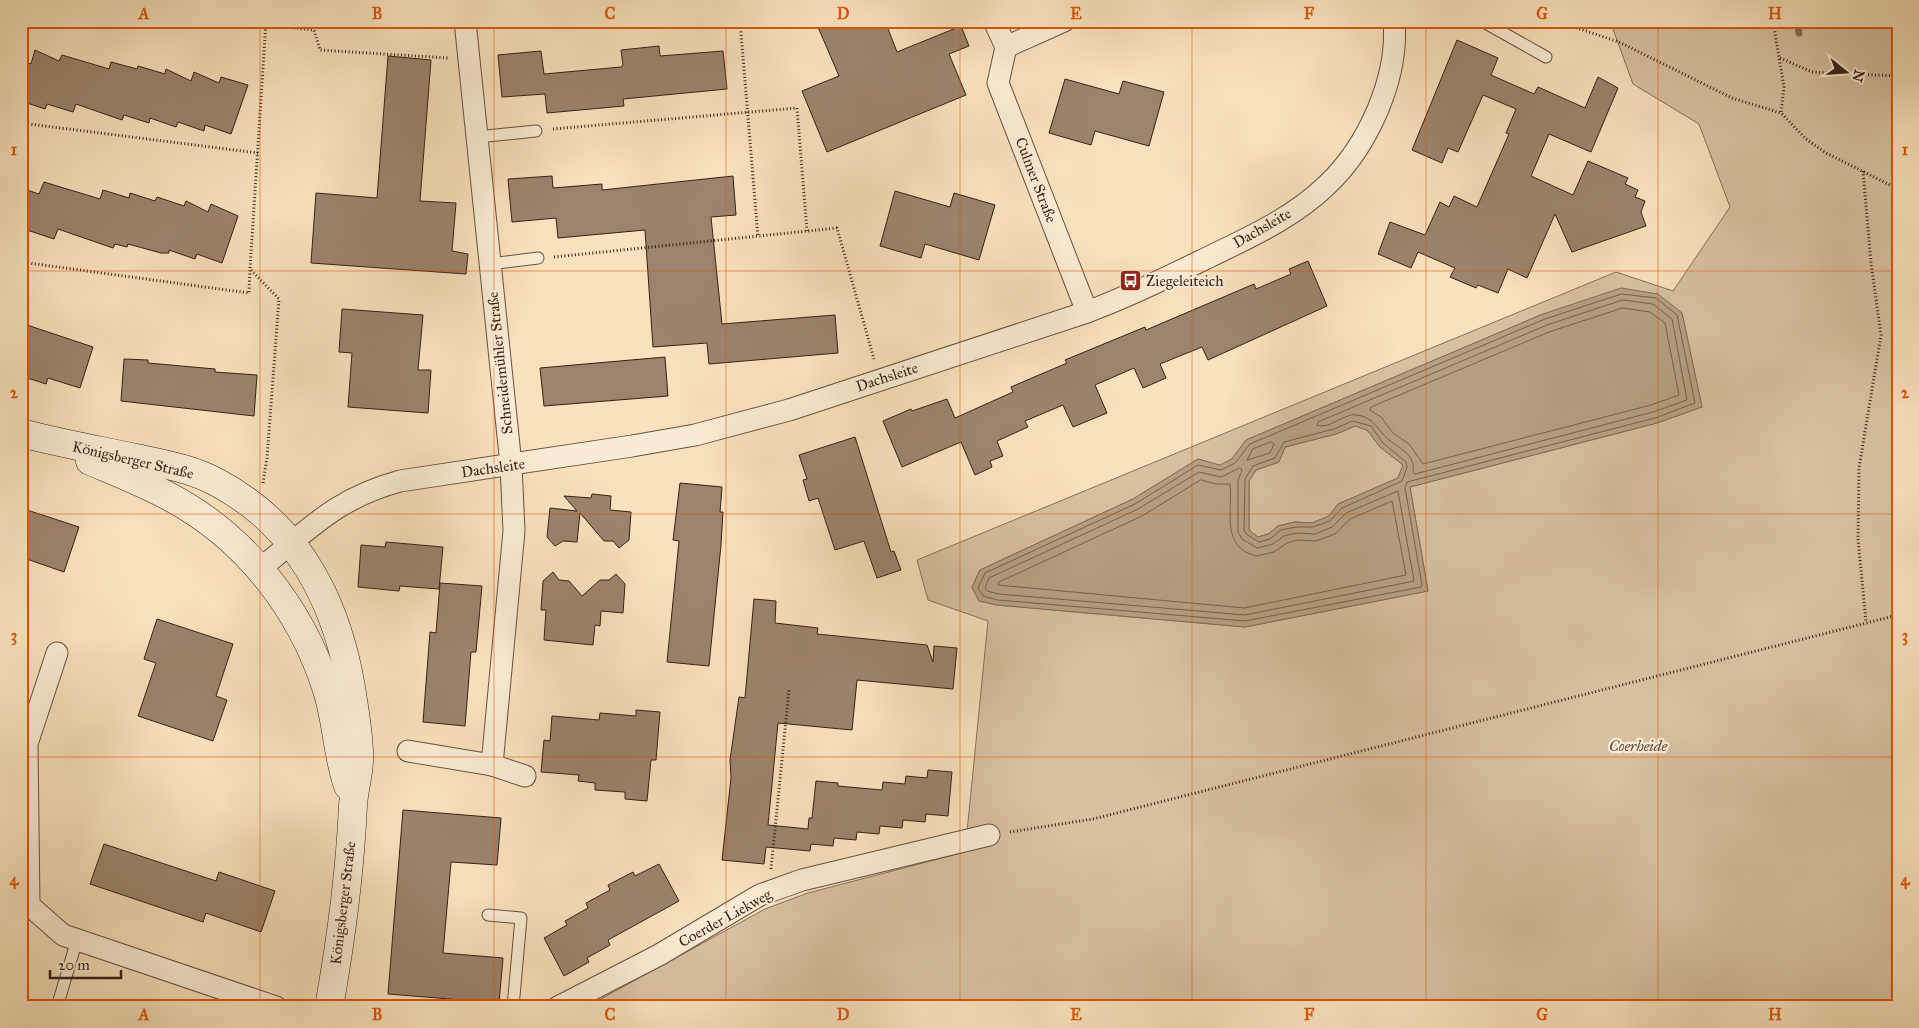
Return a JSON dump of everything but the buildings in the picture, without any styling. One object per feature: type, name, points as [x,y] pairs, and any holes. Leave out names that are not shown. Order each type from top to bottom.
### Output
[{"type":"street","name":"Schneidemühler Straße","points":[[465,21],[511,465],[514,531],[492,765]]},
{"type":"street","points":[[994,21],[1006,47],[1064,21]]},
{"type":"street","name":"Dachsleite","points":[[261,568],[293,543],[320,518],[354,497],[374,488],[400,481],[695,435],[789,410],[1087,312],[1133,294],[1277,223],[1328,184],[1366,136],[1385,91],[1396,38],[1394,21]]},
{"type":"street","name":"Culmer Straße","points":[[1006,47],[998,83],[1087,312]]},
{"type":"street","name":"Königsberger Straße","points":[[31,436],[176,467],[217,482],[259,511],[293,543],[320,588],[328,605],[345,661],[356,722],[359,761],[353,799],[344,919],[329,1007]]},
{"type":"street","name":"Königsberger Straße","points":[[31,436],[169,496],[216,528],[261,568],[296,620],[320,668],[333,712],[341,765],[353,799]]},
{"type":"street","points":[[57,653],[26,734],[29,905],[63,936],[276,1007]]},
{"type":"street","points":[[408,752],[492,765],[525,776]]},
{"type":"street","name":"Coerder Liekweg","points":[[558,1007],[659,955],[760,895],[802,880],[989,835]]},
{"type":"lane","points":[[1482,21],[1546,57]]},
{"type":"lane","points":[[477,137],[536,131]]},
{"type":"lane","points":[[490,264],[538,258]]},
{"type":"lane","points":[[488,915],[521,918],[513,1007]]},
{"type":"lane","points":[[57,1007],[77,940]]},
{"type":"path","points":[[231,21],[314,30],[320,50],[469,59]]},
{"type":"path","points":[[740,21],[758,237]]},
{"type":"path","points":[[1564,21],[1568,25],[1619,42],[1732,98],[1781,113],[1806,139],[1826,153],[1898,189]]},
{"type":"path","points":[[1773,21],[1784,87],[1781,113]]},
{"type":"path","points":[[21,262],[249,293],[265,24]]},
{"type":"path","points":[[1780,58],[1812,72],[1898,76]]},
{"type":"path","points":[[536,131],[797,108],[807,232]]},
{"type":"path","points":[[21,122],[258,153]]},
{"type":"path","points":[[1863,171],[1881,335],[1859,468],[1858,539],[1866,622]]},
{"type":"path","points":[[538,258],[837,228],[879,379]]},
{"type":"path","points":[[250,269],[279,299],[263,482]]},
{"type":"path","points":[[989,835],[1093,819],[1898,614]]},
{"type":"path","points":[[769,892],[789,690]]},
{"type":"green space","name":"Coerheide","points":[[1610,21],[1898,21],[1898,1007],[586,1007],[765,909],[808,893],[965,852],[988,621],[928,600],[917,560],[1616,272],[1673,291],[1730,207],[1699,124],[1633,84]],"holes":[[[1682,313],[1702,407],[1657,423],[1410,487],[1428,591],[1245,627],[997,605],[979,601],[972,587],[980,570],[1133,499],[1198,459],[1220,466],[1232,459],[1246,440],[1543,314]]]},
{"type":"green space","points":[[1355,426],[1367,430],[1380,447],[1403,465],[1398,478],[1338,504],[1329,516],[1312,523],[1295,522],[1278,526],[1268,534],[1258,537],[1249,530],[1249,481],[1256,470],[1279,462],[1285,447],[1336,434]]},
{"type":"water","points":[[1621,288],[1658,294],[1682,313],[1702,407],[1657,423],[1410,487],[1428,591],[1245,627],[997,605],[979,601],[972,587],[980,570],[1133,499],[1198,459],[1220,465],[1232,459],[1246,440],[1543,314]],"holes":[[[1355,426],[1367,430],[1380,447],[1403,465],[1398,478],[1338,504],[1329,516],[1312,523],[1295,522],[1278,526],[1268,534],[1258,537],[1249,530],[1249,481],[1256,470],[1279,462],[1285,447],[1336,434]]]},
{"type":"waterway","points":[[1797,21],[1799,33]]},
{"type":"place","name":"Ziegeleiteich","points":[[1130,281]]}]
